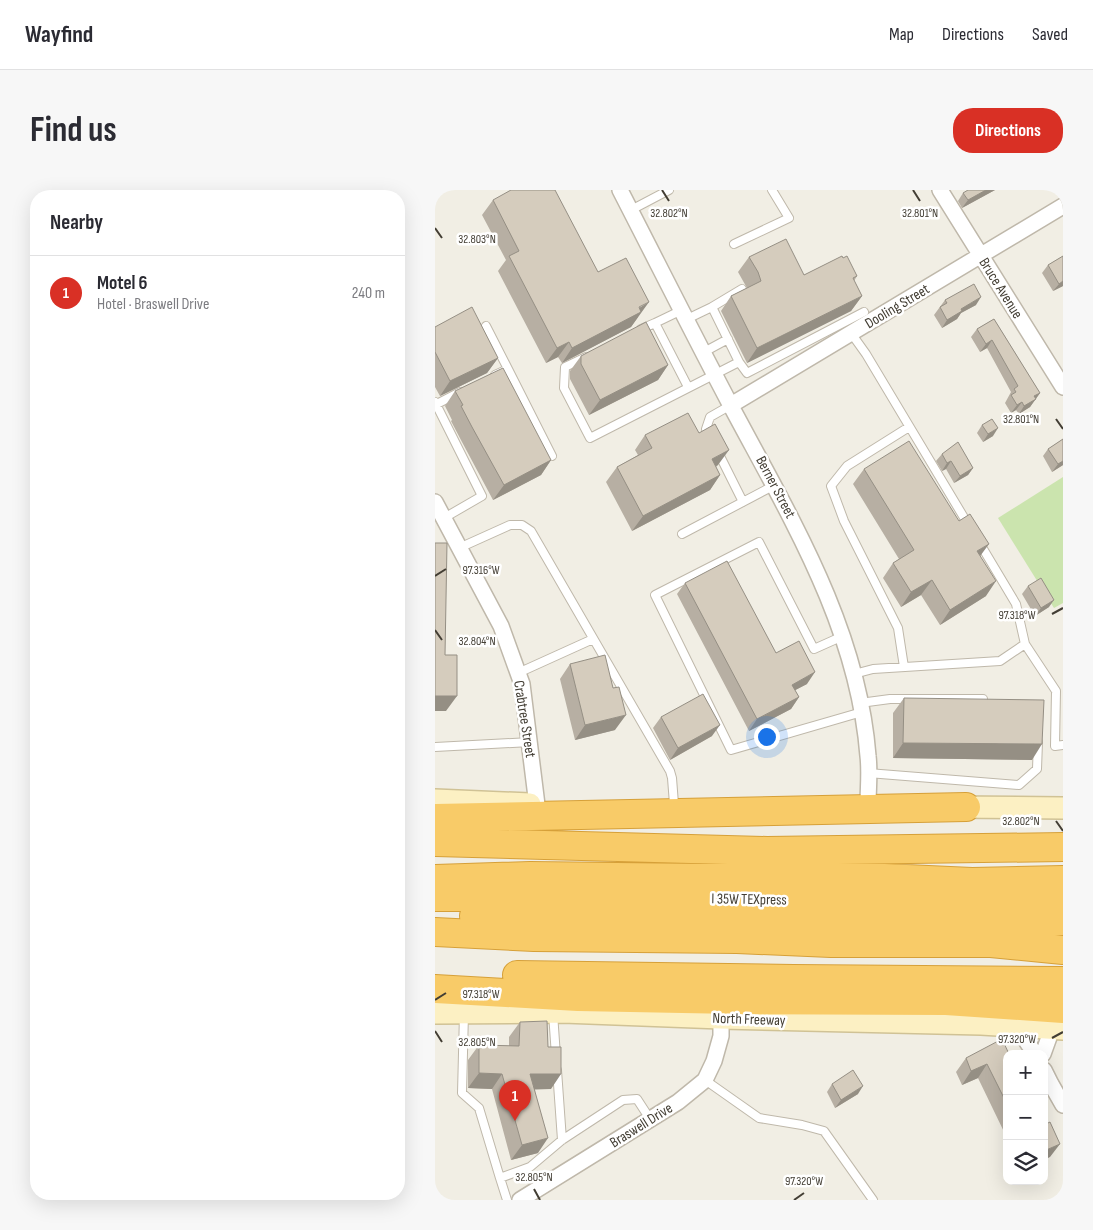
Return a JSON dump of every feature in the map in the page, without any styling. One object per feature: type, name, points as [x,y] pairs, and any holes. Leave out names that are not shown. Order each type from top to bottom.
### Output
[{"type":"highway","points":[[435,818],[966,807]]},
{"type":"highway","points":[[435,842],[767,851],[1063,847]]},
{"type":"highway","points":[[435,879],[529,876],[1063,880]]},
{"type":"highway","name":"I 35W TEXpress","points":[[435,897],[631,897],[982,903],[1063,900]]},
{"type":"highway","name":"I 35W TEXpress","points":[[435,916],[983,923],[1063,921]]},
{"type":"highway","points":[[435,932],[534,937],[991,944],[1063,950]]},
{"type":"highway","points":[[435,974],[1063,981]]},
{"type":"highway","points":[[435,989],[597,997],[946,1002],[1059,1022]]},
{"type":"main road","points":[[435,800],[537,805],[868,805],[1063,808]]},
{"type":"main road","name":"North Freeway","points":[[435,1013],[553,1012],[981,1024],[1017,1027],[1059,1022]]},
{"type":"street","name":"Berner Street","points":[[620,190],[703,352],[775,486],[821,579],[843,636],[861,708],[869,756],[868,805]]},
{"type":"street","name":"Bruce Avenue","points":[[940,190],[1063,386]]},
{"type":"street","name":"Dooling Street","points":[[731,405],[1063,206]]},
{"type":"street","name":"Crabtree Street","points":[[435,502],[501,626],[518,672],[522,684],[537,805]]},
{"type":"street","name":"Braswell Drive","points":[[521,1200],[678,1102],[705,1080],[714,1061],[719,1044],[721,1018]]},
{"type":"street","points":[[1045,1050],[1059,1022]]},
{"type":"street","points":[[1017,1027],[1032,1050]]},
{"type":"street","points":[[1048,1078],[1063,1104]]},
{"type":"lane","points":[[631,210],[669,190]]},
{"type":"lane","points":[[734,244],[789,218],[772,190]]},
{"type":"lane","points":[[632,333],[655,323],[712,307],[742,289]]},
{"type":"lane","points":[[712,307],[739,362],[747,373],[864,312]]},
{"type":"lane","points":[[655,323],[688,387]]},
{"type":"lane","points":[[486,326],[552,456]]},
{"type":"lane","points":[[851,333],[1017,604],[1025,644],[1059,695],[1055,746],[1063,745]]},
{"type":"lane","points":[[703,352],[728,339]]},
{"type":"lane","points":[[590,355],[565,367],[564,388],[590,438],[739,362]]},
{"type":"lane","points":[[490,378],[508,369]]},
{"type":"lane","points":[[444,518],[482,496],[435,404],[472,387]]},
{"type":"lane","points":[[731,405],[710,417],[706,429],[743,502]]},
{"type":"lane","points":[[904,667],[898,628],[844,521],[831,486],[847,466],[909,427]]},
{"type":"lane","points":[[682,534],[775,486]]},
{"type":"lane","points":[[459,548],[510,525],[521,525],[531,531],[669,771],[672,778],[674,804]]},
{"type":"lane","points":[[843,636],[814,649],[759,542],[655,595],[731,750],[891,699],[950,698],[994,700]]},
{"type":"lane","points":[[518,672],[593,639]]},
{"type":"lane","points":[[853,674],[873,669],[1001,661],[1025,644]]},
{"type":"lane","points":[[868,773],[1019,785],[1037,769],[1039,730]]},
{"type":"lane","points":[[435,747],[530,742]]},
{"type":"lane","points":[[553,1012],[562,1140]]},
{"type":"lane","points":[[464,1013],[462,1093],[479,1108],[507,1200]]},
{"type":"lane","points":[[705,1080],[759,1118],[803,1125],[824,1131],[873,1200]]},
{"type":"lane","points":[[500,1178],[531,1167],[562,1140],[623,1100],[637,1099],[650,1119]]},
{"type":"green space","points":[[1063,477],[1063,603],[1054,608],[998,518]]},
{"type":"building","points":[[511,190],[555,190],[598,272],[626,258],[649,302],[639,307],[641,312],[572,348],[569,342],[557,348],[509,256],[519,251],[493,200]]},
{"type":"building","points":[[968,190],[986,190],[968,200],[963,193]]},
{"type":"building","points":[[786,239],[804,275],[842,256],[843,258],[847,256],[857,276],[853,278],[862,296],[757,348],[731,296],[761,281],[749,257]]},
{"type":"building","points":[[1063,256],[1063,281],[1059,284],[1048,265]]},
{"type":"building","points":[[974,284],[981,297],[947,320],[940,307],[947,303],[945,300]]},
{"type":"building","points":[[472,307],[498,358],[450,381],[435,352],[435,327]]},
{"type":"building","points":[[994,319],[1040,393],[1034,396],[1036,399],[1024,406],[1022,402],[1017,405],[1011,395],[1016,392],[1014,389],[1018,386],[992,340],[986,344],[977,329]]},
{"type":"building","points":[[646,322],[668,365],[600,400],[581,364],[581,356]]},
{"type":"building","points":[[503,368],[551,460],[504,485],[461,406],[463,405],[455,391]]},
{"type":"building","points":[[688,413],[699,433],[715,424],[729,450],[712,459],[720,475],[643,516],[617,467],[652,448],[645,435]]},
{"type":"building","points":[[992,419],[998,428],[988,434],[982,425]]},
{"type":"building","points":[[1063,439],[1063,461],[1058,464],[1048,449]]},
{"type":"building","points":[[909,441],[959,521],[970,514],[989,544],[977,551],[996,581],[950,610],[932,580],[911,592],[893,563],[914,550],[864,469]]},
{"type":"building","points":[[958,442],[973,468],[960,476],[951,461],[947,463],[942,454]]},
{"type":"building","points":[[435,543],[447,543],[445,655],[457,655],[457,696],[435,696]]},
{"type":"building","points":[[727,561],[776,653],[799,641],[815,672],[792,685],[799,697],[757,719],[685,583]]},
{"type":"building","points":[[1041,578],[1054,600],[1041,608],[1028,586]]},
{"type":"building","points":[[605,655],[613,688],[619,687],[626,715],[585,725],[570,664]]},
{"type":"building","points":[[703,694],[720,725],[678,748],[661,717]]},
{"type":"building","points":[[904,698],[1044,700],[1042,744],[903,743]]},
{"type":"building","points":[[547,1021],[548,1047],[561,1047],[561,1074],[530,1074],[548,1138],[522,1145],[502,1074],[479,1073],[479,1045],[519,1046],[520,1022]]},
{"type":"building","points":[[1002,1039],[1007,1050],[1003,1050],[1003,1096],[987,1064],[971,1071],[966,1058]]},
{"type":"building","points":[[853,1070],[863,1086],[841,1100],[832,1084]]},
{"type":"building","points":[[1050,1122],[1060,1144],[1048,1149],[1048,1140],[1048,1123]]},
{"type":"place","name":"Motel 6","points":[[515,1121]]}]
